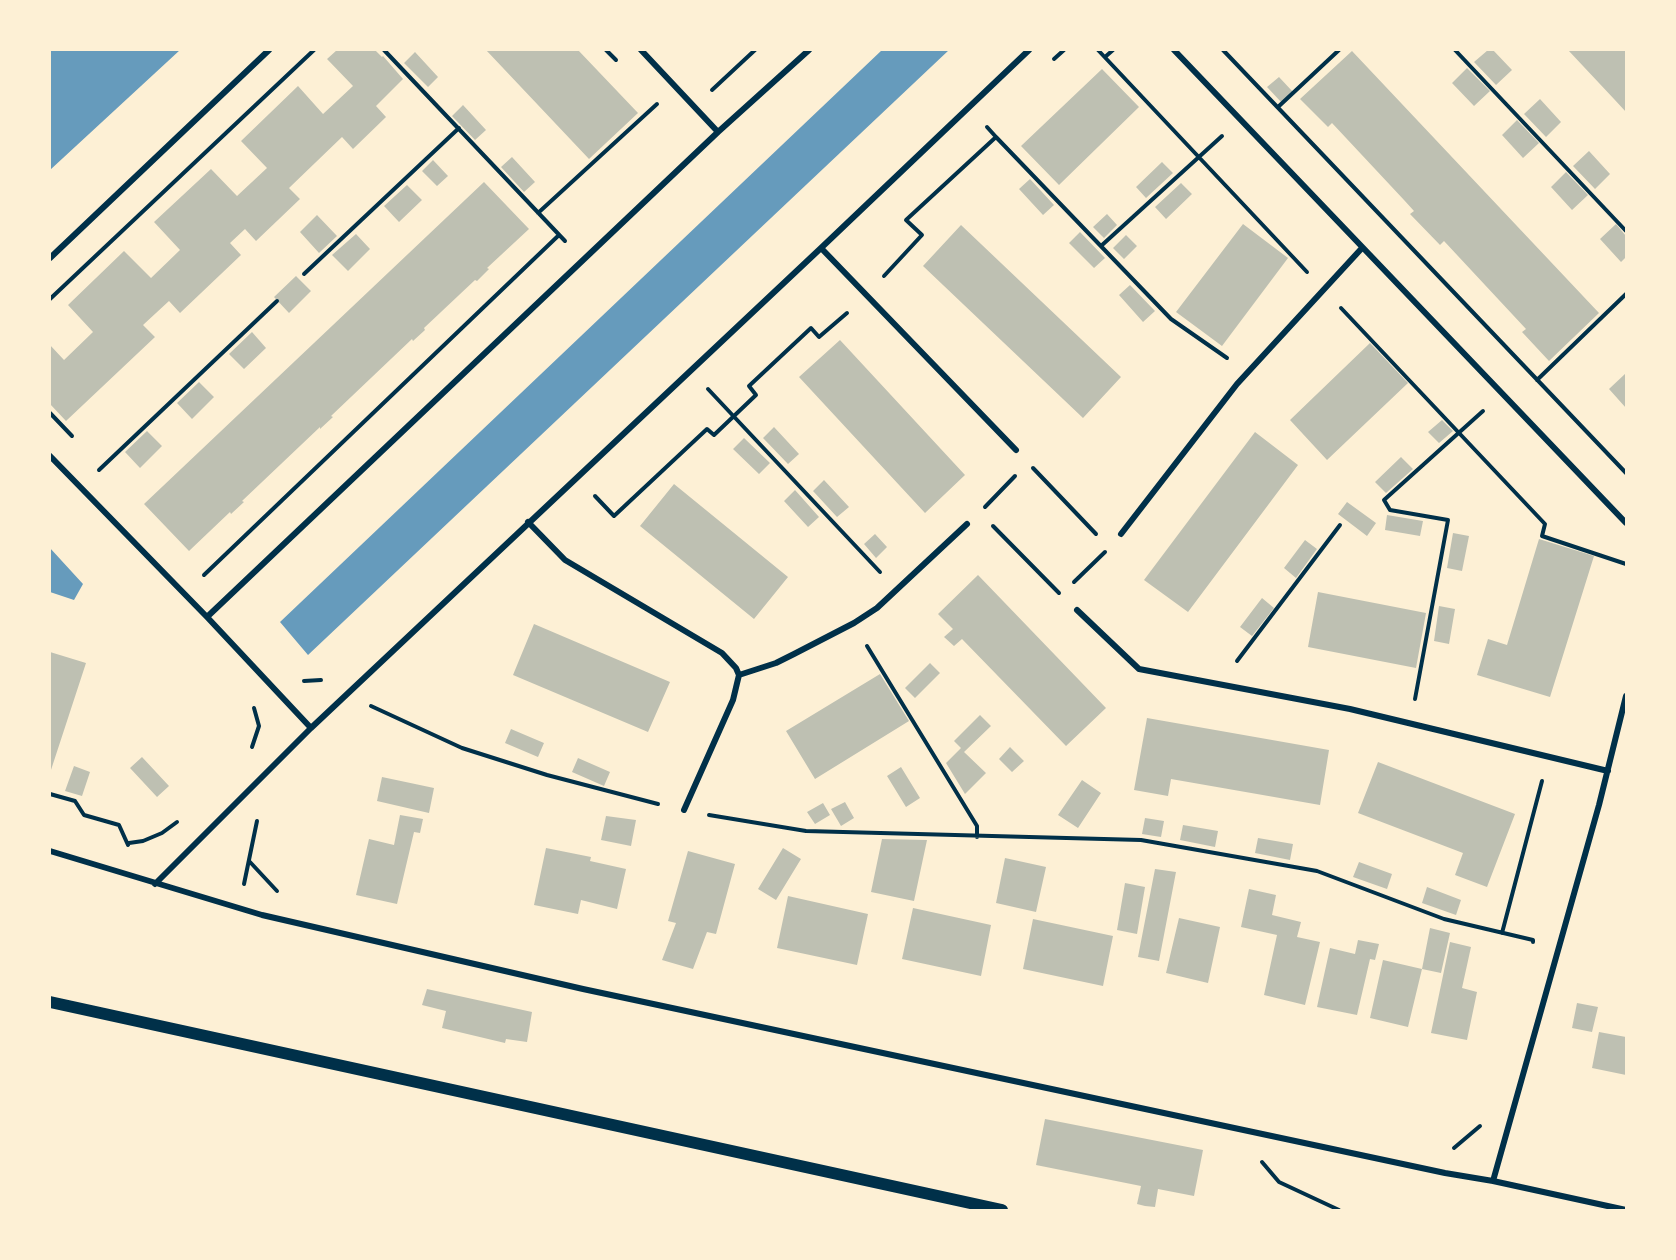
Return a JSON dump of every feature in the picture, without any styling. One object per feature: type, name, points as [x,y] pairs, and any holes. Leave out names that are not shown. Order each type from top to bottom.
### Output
[{"type":"main road","points":[[50,1002],[1002,1210]]},
{"type":"street","points":[[50,258],[269,50]]},
{"type":"street","points":[[641,50],[718,132]]},
{"type":"street","points":[[207,617],[718,132],[808,50]]},
{"type":"street","points":[[155,884],[310,728],[1029,50]]},
{"type":"street","points":[[1174,50],[1626,523]]},
{"type":"street","points":[[821,248],[1016,450]]},
{"type":"street","points":[[1121,534],[1248,372],[1362,248]]},
{"type":"street","points":[[50,456],[207,617],[310,728]]},
{"type":"street","points":[[528,522],[565,560],[722,653],[733,663],[739,675],[733,700],[684,810]]},
{"type":"street","points":[[739,675],[776,663],[854,623],[877,608],[967,524]]},
{"type":"street","points":[[1077,610],[1139,669],[1300,699],[1411,723],[1608,771]]},
{"type":"street","points":[[1493,1181],[1608,771],[1626,696]]},
{"type":"street","points":[[50,851],[237,908],[583,989],[1626,1210]]},
{"type":"path","points":[[50,299],[314,50]]},
{"type":"path","points":[[384,50],[583,260]]},
{"type":"path","points":[[1098,50],[1545,524],[1542,536],[1626,564]]},
{"type":"path","points":[[1105,57],[1113,50]]},
{"type":"path","points":[[1223,50],[1626,473]]},
{"type":"path","points":[[1278,107],[1340,50]]},
{"type":"path","points":[[1455,50],[1626,231]]},
{"type":"path","points":[[538,213],[657,103]]},
{"type":"path","points":[[969,106],[1171,319],[1248,372]]},
{"type":"path","points":[[1101,246],[1240,120]]},
{"type":"path","points":[[304,274],[459,128]]},
{"type":"path","points":[[586,502],[594,494],[614,516],[707,429],[714,435],[756,395],[749,386],[811,328],[819,337],[866,295],[922,235],[906,220],[996,137]]},
{"type":"path","points":[[203,576],[559,235]]},
{"type":"path","points":[[1537,380],[1626,294]]},
{"type":"path","points":[[81,488],[277,301]]},
{"type":"path","points":[[690,371],[897,590]]},
{"type":"path","points":[[1411,723],[1448,520],[1390,510],[1384,500],[1501,394]]},
{"type":"path","points":[[1016,450],[1109,548]]},
{"type":"path","points":[[967,524],[1029,463]]},
{"type":"path","points":[[980,512],[1077,610]]},
{"type":"path","points":[[1220,684],[1340,525]]},
{"type":"path","points":[[1061,596],[1121,534]]},
{"type":"path","points":[[854,623],[976,826],[977,837]]},
{"type":"path","points":[[378,698],[370,706],[462,748],[623,796],[684,810],[806,831],[1140,840],[1317,871],[1444,920],[1533,940],[1530,951]]},
{"type":"path","points":[[252,749],[259,726],[253,705]]},
{"type":"path","points":[[1502,933],[1548,757]]},
{"type":"path","points":[[50,794],[75,801],[84,815],[119,825],[129,843],[120,872]]},
{"type":"path","points":[[237,908],[250,862],[259,811]]},
{"type":"path","points":[[129,843],[143,841],[178,821]]},
{"type":"path","points":[[1445,1173],[1450,1152],[1481,1125]]},
{"type":"path","points":[[1258,1157],[1279,1182],[1339,1210]]},
{"type":"water","points":[[50,50],[180,50],[50,170]]},
{"type":"water","points":[[882,50],[949,50],[308,655],[280,622]]},
{"type":"water","points":[[50,548],[83,584],[74,600],[50,592]]},
{"type":"building","points":[[337,50],[375,50],[403,79],[376,106],[386,117],[353,149],[342,137],[289,188],[300,199],[256,241],[245,229],[230,243],[241,255],[180,313],[169,301],[143,325],[155,337],[66,421],[50,404],[50,345],[64,360],[93,332],[68,305],[124,251],[151,278],[180,250],[154,222],[211,169],[237,196],[267,168],[241,141],[298,86],[323,114],[353,86],[327,59]]},
{"type":"building","points":[[486,50],[578,50],[638,113],[589,159]]},
{"type":"building","points":[[1488,50],[1493,50],[1512,70],[1496,85],[1474,62]]},
{"type":"building","points":[[1568,50],[1626,50],[1626,112],[1614,99]]},
{"type":"building","points":[[1352,51],[1599,313],[1549,361],[1522,332],[1526,329],[1444,241],[1440,245],[1410,214],[1414,211],[1332,123],[1328,127],[1300,99]]},
{"type":"building","points":[[415,52],[438,77],[428,87],[404,63]]},
{"type":"building","points":[[1467,68],[1490,91],[1474,106],[1452,83]]},
{"type":"building","points":[[1102,69],[1139,107],[1059,185],[1021,146]]},
{"type":"building","points":[[1279,77],[1293,92],[1282,103],[1267,87]]},
{"type":"building","points":[[1540,99],[1561,122],[1546,137],[1524,114]]},
{"type":"building","points":[[463,105],[486,130],[475,140],[452,116]]},
{"type":"building","points":[[1517,120],[1539,143],[1523,158],[1502,135]]},
{"type":"building","points":[[1589,151],[1610,174],[1595,189],[1573,166]]},
{"type":"building","points":[[512,157],[535,182],[524,192],[501,167]]},
{"type":"building","points":[[433,160],[448,176],[437,186],[422,171]]},
{"type":"building","points":[[1162,162],[1173,173],[1146,198],[1136,187]]},
{"type":"building","points":[[1566,172],[1588,195],[1572,210],[1551,187]]},
{"type":"building","points":[[1030,179],[1054,205],[1043,215],[1019,189]]},
{"type":"building","points":[[484,182],[529,229],[487,268],[489,269],[477,281],[475,280],[424,328],[425,330],[413,341],[412,339],[331,416],[333,417],[242,501],[244,502],[231,514],[230,512],[189,551],[144,504]]},
{"type":"building","points":[[1181,183],[1192,194],[1166,219],[1155,207]]},
{"type":"building","points":[[407,185],[422,200],[399,222],[384,206]]},
{"type":"building","points":[[1107,214],[1117,225],[1104,238],[1093,227]]},
{"type":"building","points":[[317,215],[337,236],[319,253],[300,232]]},
{"type":"building","points":[[1243,224],[1288,258],[1222,346],[1176,312]]},
{"type":"building","points":[[1616,224],[1626,236],[1626,257],[1621,262],[1600,239]]},
{"type":"building","points":[[961,225],[1121,377],[1083,418],[923,266]]},
{"type":"building","points":[[1080,232],[1105,258],[1094,268],[1069,243]]},
{"type":"building","points":[[356,234],[370,249],[348,271],[332,255]]},
{"type":"building","points":[[1126,235],[1137,246],[1124,259],[1113,248]]},
{"type":"building","points":[[296,276],[311,291],[289,313],[274,297]]},
{"type":"building","points":[[1130,285],[1155,311],[1143,322],[1119,295]]},
{"type":"building","points":[[252,332],[266,348],[244,369],[229,354]]},
{"type":"building","points":[[840,340],[965,475],[925,513],[799,377]]},
{"type":"building","points":[[1370,343],[1408,383],[1327,460],[1290,420]]},
{"type":"building","points":[[1626,373],[1626,408],[1609,389]]},
{"type":"building","points":[[199,382],[214,397],[192,419],[177,403]]},
{"type":"building","points":[[1442,420],[1453,431],[1439,443],[1428,432]]},
{"type":"building","points":[[774,427],[799,454],[788,464],[763,438]]},
{"type":"building","points":[[147,431],[162,446],[140,468],[125,452]]},
{"type":"building","points":[[1255,432],[1298,465],[1188,612],[1144,580]]},
{"type":"building","points":[[744,438],[770,463],[759,474],[733,449]]},
{"type":"building","points":[[1401,457],[1413,469],[1386,493],[1375,482]]},
{"type":"building","points":[[824,480],[849,507],[837,517],[813,491]]},
{"type":"building","points":[[674,484],[788,577],[754,619],[640,526]]},
{"type":"building","points":[[795,490],[819,517],[808,527],[784,501]]},
{"type":"building","points":[[1347,502],[1376,523],[1367,536],[1338,514]]},
{"type":"building","points":[[1387,515],[1423,521],[1420,536],[1385,530]]},
{"type":"building","points":[[1453,533],[1469,536],[1462,571],[1447,568]]},
{"type":"building","points":[[875,534],[887,547],[876,558],[864,544]]},
{"type":"building","points":[[1539,539],[1594,556],[1550,697],[1477,675],[1488,639],[1507,645]]},
{"type":"building","points":[[1305,540],[1317,549],[1296,578],[1284,568]]},
{"type":"building","points":[[978,575],[1106,708],[1066,746],[962,639],[954,646],[944,637],[953,629],[938,614]]},
{"type":"building","points":[[1318,592],[1426,613],[1416,668],[1308,647]]},
{"type":"building","points":[[1262,598],[1274,608],[1252,636],[1240,627]]},
{"type":"building","points":[[1439,606],[1455,609],[1449,644],[1434,641]]},
{"type":"building","points":[[534,624],[670,682],[648,732],[513,675]]},
{"type":"building","points":[[50,652],[86,663],[50,773]]},
{"type":"building","points":[[930,663],[940,673],[915,698],[905,688]]},
{"type":"building","points":[[880,674],[909,721],[815,779],[786,731]]},
{"type":"building","points":[[980,715],[991,726],[964,752],[986,773],[965,794],[946,763],[961,748],[954,741]]},
{"type":"building","points":[[1147,718],[1329,750],[1320,805],[1171,779],[1168,796],[1134,790]]},
{"type":"building","points":[[511,729],[544,743],[538,757],[505,743]]},
{"type":"building","points":[[1010,747],[1024,761],[1012,772],[999,759]]},
{"type":"building","points":[[142,757],[169,786],[157,797],[130,768]]},
{"type":"building","points":[[578,758],[610,772],[604,786],[572,772]]},
{"type":"building","points":[[1378,762],[1515,814],[1487,887],[1455,875],[1463,853],[1358,813]]},
{"type":"building","points":[[74,766],[90,772],[82,796],[65,791]]},
{"type":"building","points":[[901,767],[920,798],[906,807],[887,776]]},
{"type":"building","points":[[382,777],[434,788],[429,813],[377,801]]},
{"type":"building","points":[[1082,780],[1101,793],[1078,828],[1058,815]]},
{"type":"building","points":[[845,802],[854,818],[841,826],[831,809]]},
{"type":"building","points":[[823,803],[830,815],[815,824],[807,812]]},
{"type":"building","points":[[400,815],[423,819],[420,833],[414,832],[397,904],[356,895],[369,839],[394,845]]},
{"type":"building","points":[[606,816],[636,820],[631,846],[601,840]]},
{"type":"building","points":[[1145,818],[1164,821],[1161,837],[1142,834]]},
{"type":"building","points":[[1183,825],[1218,831],[1215,847],[1180,840]]},
{"type":"building","points":[[1258,838],[1293,844],[1290,860],[1255,853]]},
{"type":"building","points":[[882,839],[927,840],[914,901],[871,892]]},
{"type":"building","points":[[546,848],[591,857],[590,861],[626,869],[617,909],[581,900],[578,914],[534,905]]},
{"type":"building","points":[[783,848],[801,859],[776,900],[758,889]]},
{"type":"building","points":[[688,851],[735,864],[716,934],[707,932],[693,969],[662,960],[676,923],[668,921]]},
{"type":"building","points":[[1005,858],[1046,867],[1036,912],[996,903]]},
{"type":"building","points":[[1359,862],[1392,874],[1387,889],[1353,877]]},
{"type":"building","points":[[1155,869],[1176,872],[1159,961],[1138,957]]},
{"type":"building","points":[[1125,883],[1145,887],[1137,934],[1117,930]]},
{"type":"building","points":[[1427,887],[1461,900],[1456,915],[1422,903]]},
{"type":"building","points":[[1249,889],[1276,895],[1272,915],[1301,922],[1297,937],[1320,942],[1305,1005],[1264,995],[1277,935],[1241,927]]},
{"type":"building","points":[[788,896],[868,914],[857,965],[777,948]]},
{"type":"building","points":[[913,908],[991,925],[981,976],[902,959]]},
{"type":"building","points":[[1179,918],[1220,927],[1208,983],[1166,973]]},
{"type":"building","points":[[1033,919],[1113,936],[1103,986],[1023,969]]},
{"type":"building","points":[[1430,928],[1450,933],[1441,973],[1422,969]]},
{"type":"building","points":[[1358,940],[1379,944],[1375,960],[1370,959],[1357,1015],[1317,1007],[1330,948],[1355,954]]},
{"type":"building","points":[[1450,942],[1471,947],[1462,988],[1477,992],[1467,1040],[1431,1033]]},
{"type":"building","points":[[1383,960],[1422,969],[1408,1027],[1370,1018]]},
{"type":"building","points":[[427,989],[532,1012],[527,1042],[506,1039],[505,1043],[442,1028],[446,1011],[422,1005]]},
{"type":"building","points":[[1577,1003],[1598,1007],[1592,1032],[1572,1028]]},
{"type":"building","points":[[1599,1032],[1626,1037],[1626,1075],[1592,1068]]},
{"type":"building","points":[[1045,1119],[1203,1150],[1194,1196],[1158,1189],[1155,1207],[1145,1206],[1137,1204],[1141,1186],[1036,1165]]}]
